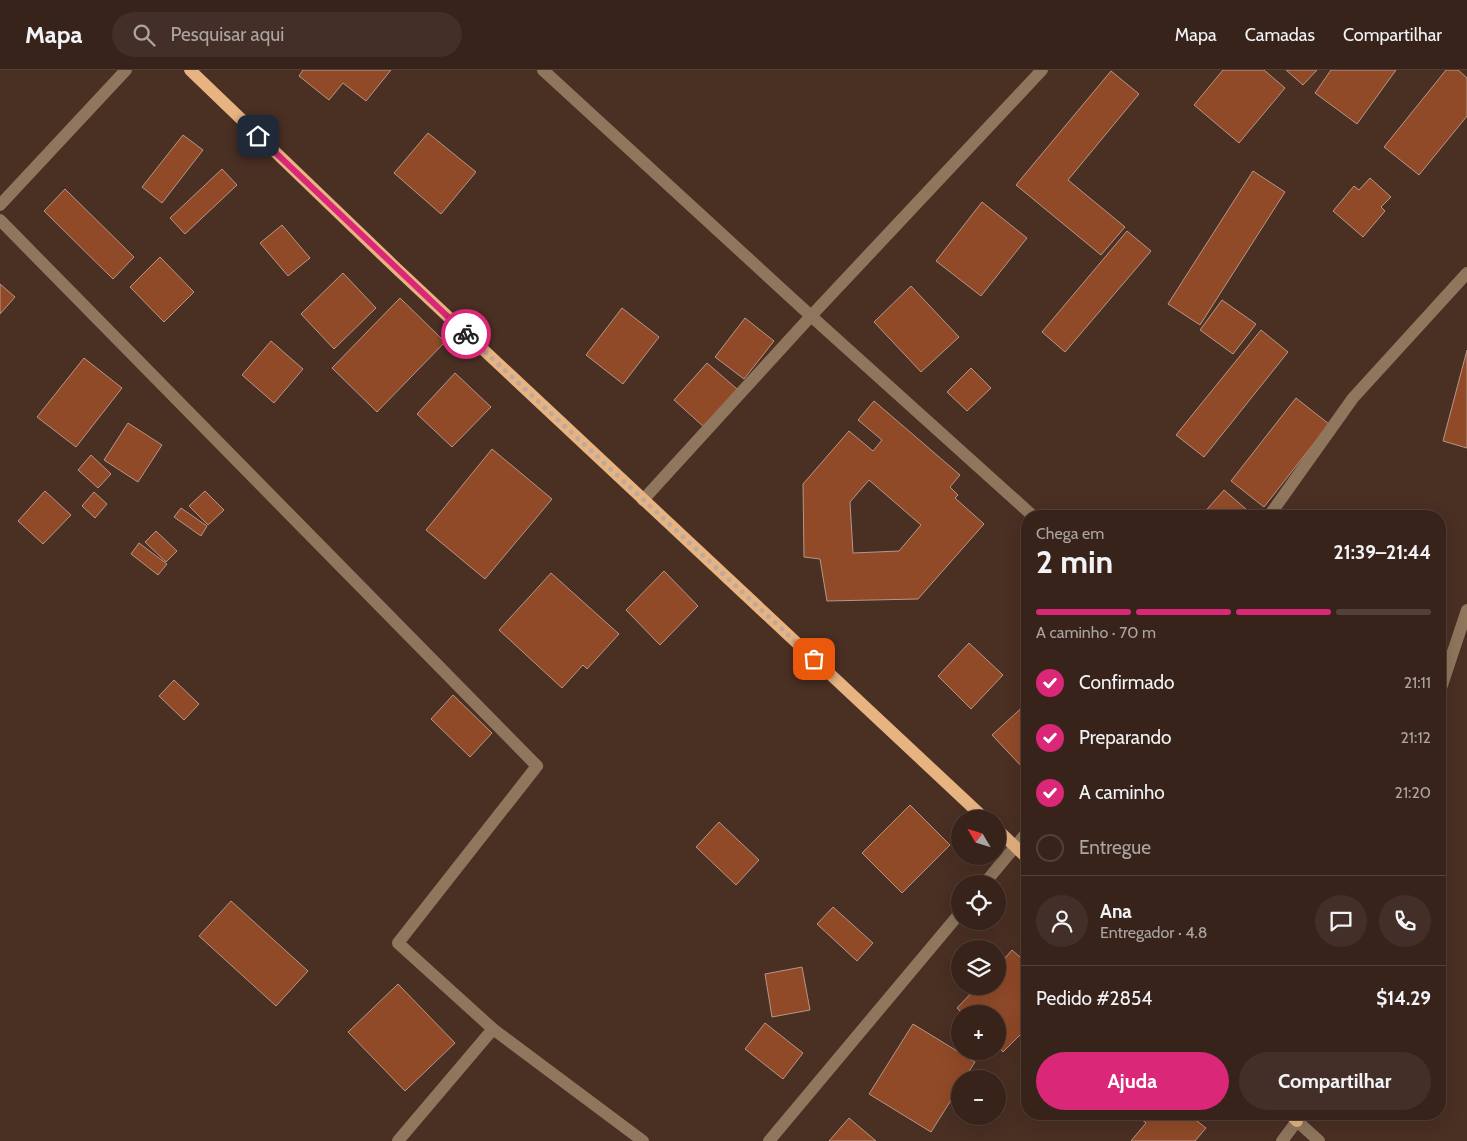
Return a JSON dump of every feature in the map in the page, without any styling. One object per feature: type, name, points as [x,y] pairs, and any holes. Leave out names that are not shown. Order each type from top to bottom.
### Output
[{"type":"main road","points":[[190,70],[396,268],[975,810]]},
{"type":"main road","points":[[1006,838],[1021,853]]},
{"type":"street","points":[[0,205],[126,70]]},
{"type":"street","points":[[543,70],[811,316],[1026,510]]},
{"type":"street","points":[[643,500],[811,316],[1042,70]]},
{"type":"street","points":[[0,220],[537,766],[398,943],[493,1029],[643,1141]]},
{"type":"street","points":[[1273,510],[1353,398],[1467,273]]},
{"type":"street","points":[[1446,673],[1467,610]]},
{"type":"street","points":[[992,875],[1021,840]]},
{"type":"street","points":[[769,1141],[951,924]]},
{"type":"street","points":[[398,1141],[493,1029]]},
{"type":"street","points":[[1282,1141],[1294,1120]]},
{"type":"street","points":[[1300,1120],[1319,1141]]},
{"type":"building","points":[[303,70],[391,70],[366,101],[343,83],[329,100],[299,76]]},
{"type":"building","points":[[1223,70],[1264,70],[1285,88],[1239,143],[1194,105]]},
{"type":"building","points":[[1286,70],[1317,70],[1303,85]]},
{"type":"building","points":[[1331,70],[1396,70],[1357,124],[1315,93]]},
{"type":"building","points":[[1446,70],[1458,70],[1467,78],[1467,116],[1419,175],[1384,147]]},
{"type":"building","points":[[1111,71],[1139,94],[1068,180],[1125,227],[1101,255],[1016,185]]},
{"type":"building","points":[[428,133],[476,172],[441,214],[394,173]]},
{"type":"building","points":[[183,135],[203,150],[162,203],[142,187]]},
{"type":"building","points":[[222,169],[237,185],[185,234],[170,218]]},
{"type":"building","points":[[1253,171],[1285,192],[1200,325],[1168,304]]},
{"type":"building","points":[[1370,178],[1391,197],[1381,207],[1385,211],[1363,237],[1333,211],[1354,186],[1359,190]]},
{"type":"building","points":[[65,189],[134,257],[113,279],[44,211]]},
{"type":"building","points":[[982,202],[1027,238],[981,296],[936,261]]},
{"type":"building","points":[[282,225],[310,258],[288,276],[260,243]]},
{"type":"building","points":[[1127,231],[1151,251],[1065,352],[1042,332]]},
{"type":"building","points":[[160,257],[194,292],[164,322],[130,287]]},
{"type":"building","points":[[343,273],[376,308],[334,349],[301,314]]},
{"type":"building","points":[[0,284],[15,297],[0,314]]},
{"type":"building","points":[[911,286],[959,337],[921,372],[874,322]]},
{"type":"building","points":[[400,298],[445,342],[377,412],[332,368]]},
{"type":"building","points":[[1222,300],[1256,324],[1233,354],[1200,330]]},
{"type":"building","points":[[622,308],[659,337],[623,384],[586,355]]},
{"type":"building","points":[[745,318],[774,341],[744,379],[715,357]]},
{"type":"building","points":[[1261,330],[1288,352],[1204,457],[1176,435]]},
{"type":"building","points":[[271,341],[303,369],[274,403],[242,375]]},
{"type":"building","points":[[1467,350],[1467,448],[1443,441]]},
{"type":"building","points":[[84,358],[122,388],[76,447],[37,417]]},
{"type":"building","points":[[707,363],[737,389],[704,427],[674,400]]},
{"type":"building","points":[[971,368],[991,388],[967,411],[947,392]]},
{"type":"building","points":[[455,373],[491,407],[452,447],[417,414]]},
{"type":"building","points":[[1296,398],[1329,424],[1264,507],[1231,481]]},
{"type":"building","points":[[874,401],[960,475],[950,487],[958,495],[955,498],[984,524],[918,599],[827,601],[820,559],[804,557],[803,484],[849,431],[873,451],[882,440],[858,420]],"holes":[[[869,480],[921,525],[899,551],[853,553],[850,502]]]},
{"type":"building","points":[[128,423],[162,445],[138,482],[104,460]]},
{"type":"building","points":[[492,449],[552,499],[485,579],[426,530]]},
{"type":"building","points":[[91,455],[111,474],[98,488],[78,470]]},
{"type":"building","points":[[1224,490],[1247,510],[1206,510]]},
{"type":"building","points":[[45,491],[71,515],[43,544],[18,521]]},
{"type":"building","points":[[205,491],[224,510],[208,525],[189,506]]},
{"type":"building","points":[[94,492],[107,504],[95,518],[82,506]]},
{"type":"building","points":[[181,508],[207,526],[201,536],[174,517]]},
{"type":"building","points":[[156,531],[177,551],[166,562],[145,542]]},
{"type":"building","points":[[139,543],[167,564],[158,575],[131,554]]},
{"type":"building","points":[[664,571],[698,606],[660,645],[626,610]]},
{"type":"building","points":[[551,573],[619,634],[587,669],[583,665],[562,688],[499,630]]},
{"type":"building","points":[[969,643],[1003,675],[971,709],[938,676]]},
{"type":"building","points":[[174,680],[199,704],[184,720],[159,696]]},
{"type":"building","points":[[453,695],[492,733],[470,757],[431,719]]},
{"type":"building","points":[[1021,708],[1021,766],[992,735]]},
{"type":"building","points":[[910,805],[950,845],[902,893],[862,853]]},
{"type":"building","points":[[719,822],[759,860],[736,885],[696,847]]},
{"type":"building","points":[[231,901],[308,971],[276,1006],[199,936]]},
{"type":"building","points":[[833,907],[873,943],[857,961],[817,924]]},
{"type":"building","points":[[1012,950],[1021,958],[1021,1034],[1006,1049],[1006,1005],[960,1005],[969,995],[1006,995],[1006,957]]},
{"type":"building","points":[[802,967],[810,1010],[772,1017],[765,974]]},
{"type":"building","points":[[398,984],[455,1043],[405,1091],[348,1032]]},
{"type":"building","points":[[765,1023],[803,1053],[783,1079],[745,1049]]},
{"type":"building","points":[[913,1024],[951,1047],[951,1060],[972,1060],[975,1062],[970,1070],[951,1070],[951,1100],[931,1132],[869,1094]]},
{"type":"building","points":[[849,1118],[876,1141],[829,1141]]},
{"type":"building","points":[[1142,1120],[1196,1120],[1206,1128],[1195,1141],[1131,1141],[1146,1123]]},
{"type":"way so far","points":[[466,334],[814,659]]},
{"type":"route","points":[[258,136],[466,334]]}]
